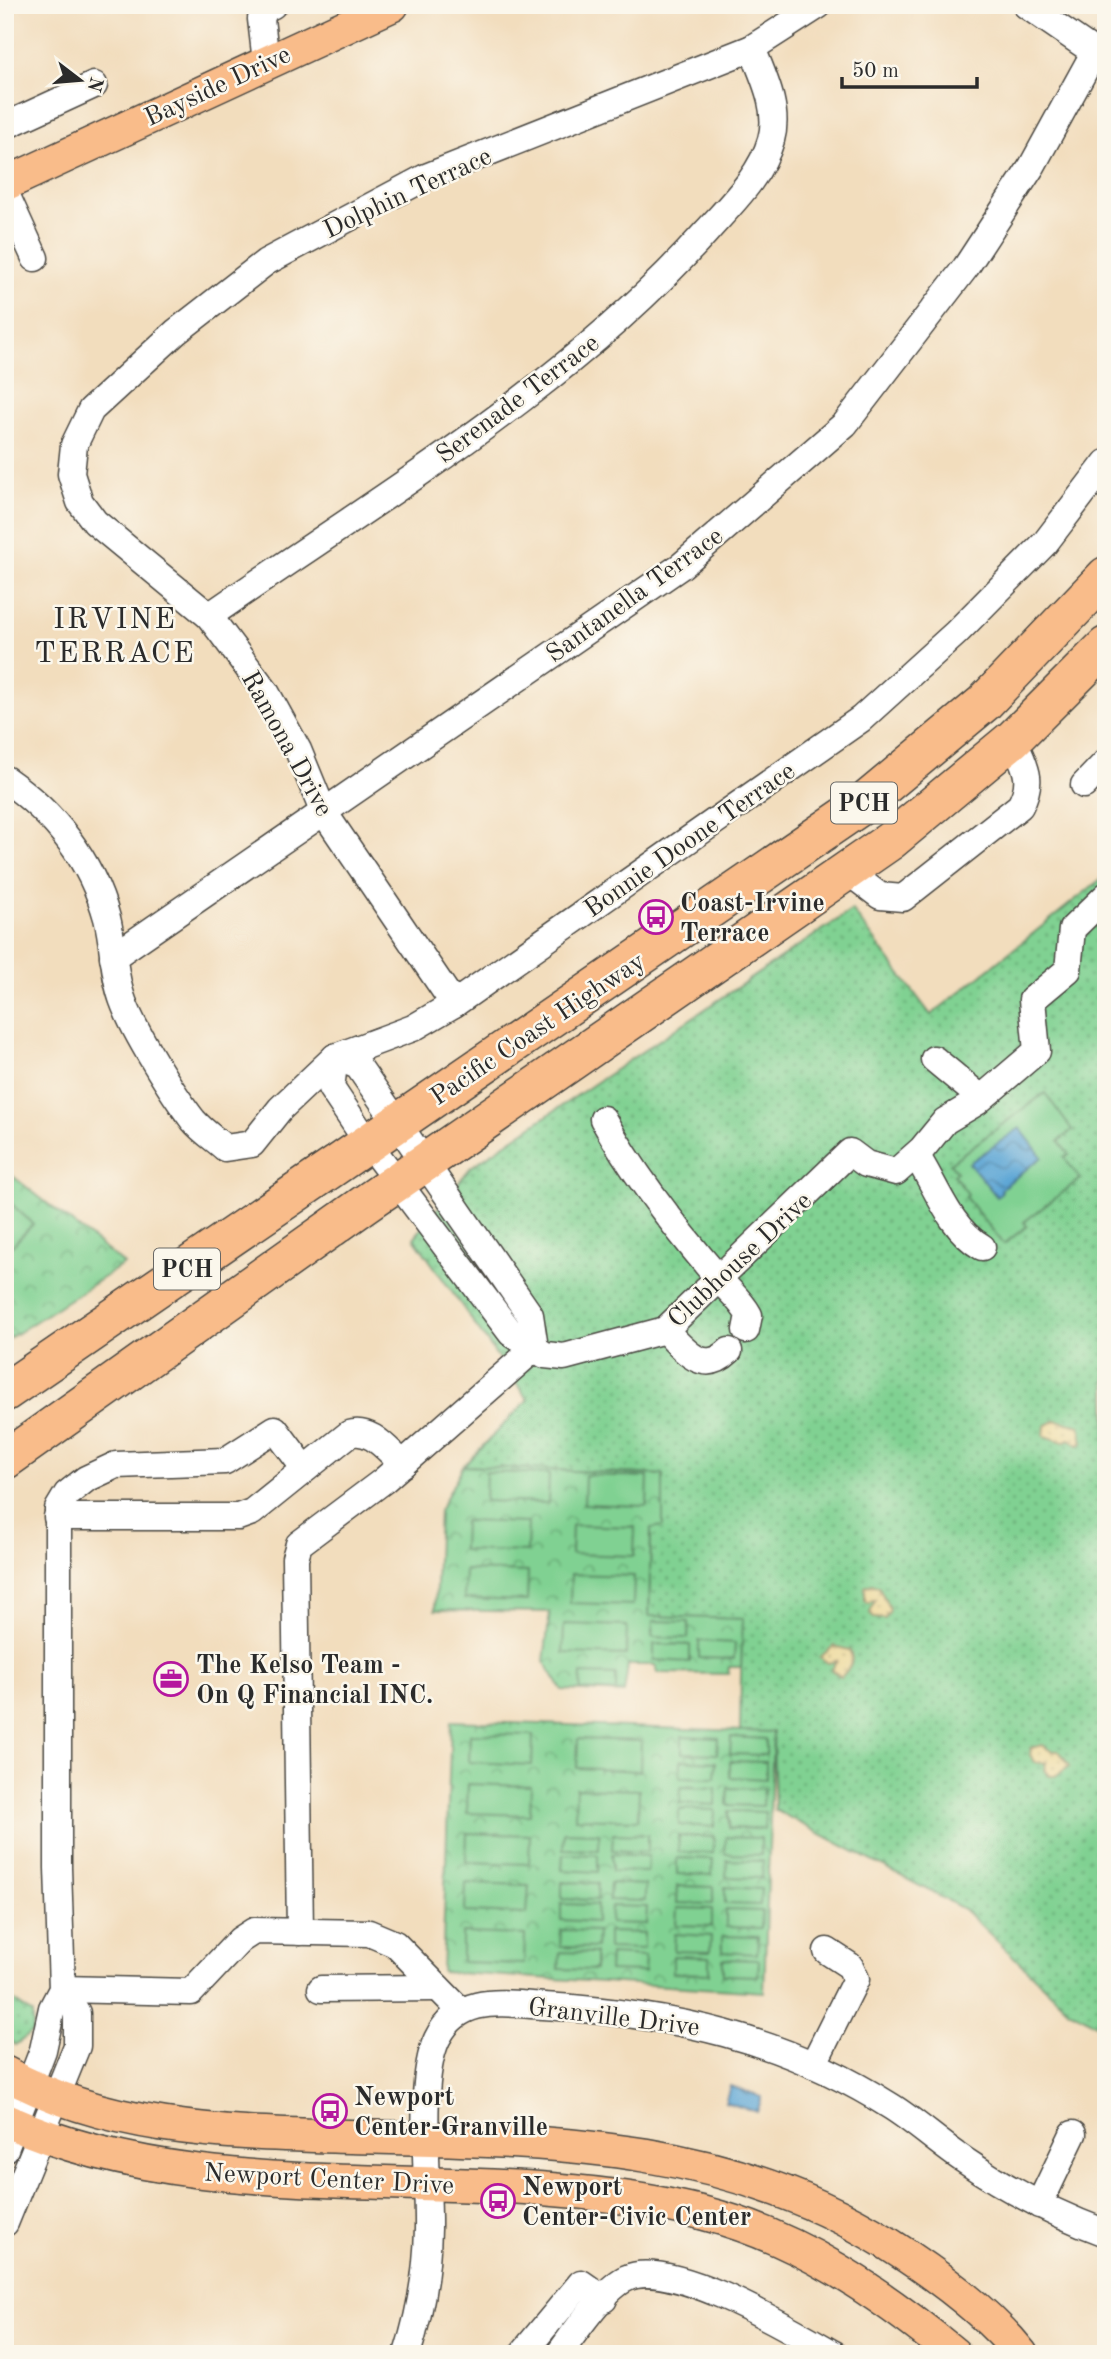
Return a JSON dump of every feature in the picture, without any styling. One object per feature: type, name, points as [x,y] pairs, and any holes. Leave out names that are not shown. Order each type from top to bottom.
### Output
[{"type":"highway","name":"Pacific Coast Highway","points":[[5,1392],[859,807],[984,703],[1106,576]]},
{"type":"highway","name":"Pacific Coast Highway","points":[[5,1460],[411,1172],[890,841],[1013,739],[1106,646]]},
{"type":"main road","name":"Bayside Drive","points":[[5,184],[391,5]]},
{"type":"main road","name":"Newport Center Drive","points":[[31,2085],[149,2124],[210,2132],[550,2143],[630,2150],[716,2169],[798,2196],[862,2228],[918,2263],[1008,2338],[1021,2354]]},
{"type":"main road","name":"Newport Center Drive","points":[[16,2132],[156,2167],[579,2192],[634,2198],[705,2214],[782,2241],[850,2275],[954,2354]]},
{"type":"street","points":[[266,62],[261,19],[265,9],[273,5]]},
{"type":"street","name":"Dolphin Terrace","points":[[71,474],[74,445],[92,410],[176,332],[267,262],[426,177],[752,48],[819,5]]},
{"type":"street","points":[[1026,5],[1100,57]]},
{"type":"street","name":"Serenade Terrace","points":[[209,616],[540,387],[611,326],[683,258],[746,187],[771,141],[772,106],[752,48]]},
{"type":"street","name":"Santanella Terrace","points":[[113,957],[681,566],[845,424],[966,267],[1100,57]]},
{"type":"street","points":[[5,126],[94,85]]},
{"type":"street","points":[[5,192],[36,258]]},
{"type":"street","name":"Bonnie Doone Terrace","points":[[113,957],[122,1000],[133,1025],[194,1122],[225,1148],[252,1144],[279,1109],[335,1057],[413,1028],[454,1004],[861,719],[956,633],[1045,543],[1106,463]]},
{"type":"street","name":"Ramona Drive","points":[[71,474],[80,502],[95,522],[209,616],[266,692],[298,750],[323,811],[454,1004]]},
{"type":"street","points":[[847,871],[880,896],[903,898],[1020,806],[1028,790],[1028,774],[1013,739]]},
{"type":"street","points":[[1084,785],[1106,762]]},
{"type":"street","points":[[5,779],[53,820],[76,849],[94,882],[107,919],[113,957]]},
{"type":"street","points":[[982,1247],[969,1239],[950,1213],[916,1155],[945,1121],[981,1098],[1037,1051],[1032,1000],[1068,970],[1072,929],[1106,896]]},
{"type":"street","points":[[300,1932],[295,1558],[299,1544],[403,1464],[535,1348],[530,1315],[411,1172],[382,1133],[331,1088],[335,1057],[358,1066],[382,1133],[411,1172]]},
{"type":"street","points":[[934,1059],[981,1098]]},
{"type":"street","points":[[604,1119],[633,1169],[718,1278],[741,1300],[749,1315],[746,1330]]},
{"type":"street","name":"Clubhouse Drive","points":[[535,1348],[545,1354],[564,1357],[665,1330],[850,1152],[866,1164],[896,1172],[916,1155]]},
{"type":"street","points":[[665,1330],[692,1358],[708,1364],[720,1360],[729,1351]]},
{"type":"street","points":[[5,2222],[16,2132],[31,2085],[77,2046],[77,2013],[62,1989],[58,1855],[57,1517],[67,1494],[86,1479],[116,1465],[225,1461],[275,1429],[305,1469]]},
{"type":"street","points":[[57,1517],[238,1517],[252,1512],[349,1434],[359,1431],[370,1435],[403,1464]]},
{"type":"street","points":[[62,1989],[191,1992],[240,1940],[254,1931],[369,1933],[395,1944],[460,2010],[438,2038],[430,2057],[426,2183],[428,2228],[423,2289],[407,2354]]},
{"type":"street","points":[[813,2065],[856,1979],[850,1966],[827,1951]]},
{"type":"street","points":[[321,1990],[438,1988]]},
{"type":"street","name":"Granville Drive","points":[[460,2010],[473,2005],[524,2004],[658,2016],[733,2034],[813,2065],[893,2108],[965,2161],[1039,2205],[1106,2233]]},
{"type":"street","points":[[1039,2205],[1073,2134]]},
{"type":"street","points":[[559,2354],[604,2299],[626,2278],[652,2274],[720,2293],[794,2345],[834,2354]]},
{"type":"street","points":[[522,2354],[581,2283],[604,2299]]},
{"type":"green space","points":[[1106,875],[1106,2029],[1069,2010],[964,1909],[775,1810],[773,1733],[740,1732],[742,1619],[649,1617],[651,1527],[663,1475],[463,1466],[528,1400],[414,1238],[471,1167],[852,910],[931,1015]]},
{"type":"green space","points":[[1045,1093],[1072,1130],[1059,1141],[1069,1155],[1064,1157],[1080,1179],[1024,1222],[1027,1226],[1004,1244],[965,1197],[968,1194],[953,1174],[957,1172],[950,1163]]},
{"type":"green space","points":[[5,1170],[124,1264],[5,1341]]},
{"type":"green space","points":[[5,1198],[33,1224],[12,1246],[5,1240]]},
{"type":"green space","points":[[463,1466],[663,1475],[663,1526],[651,1528],[649,1616],[743,1619],[741,1667],[729,1667],[728,1674],[658,1673],[656,1665],[628,1665],[624,1693],[562,1690],[544,1661],[550,1612],[435,1610],[439,1511]]},
{"type":"green space","points":[[486,1472],[549,1474],[548,1503],[485,1501]]},
{"type":"green space","points":[[585,1475],[648,1477],[647,1506],[584,1504]]},
{"type":"green space","points":[[464,1521],[528,1523],[527,1552],[463,1550]]},
{"type":"green space","points":[[572,1525],[635,1527],[634,1556],[571,1554]]},
{"type":"green space","points":[[465,1570],[528,1572],[527,1601],[464,1599]]},
{"type":"green space","points":[[571,1574],[634,1576],[633,1605],[570,1603]]},
{"type":"green space","points":[[653,1621],[689,1622],[688,1638],[652,1637]]},
{"type":"green space","points":[[564,1624],[627,1626],[626,1655],[563,1653]]},
{"type":"green space","points":[[699,1641],[735,1643],[734,1659],[699,1658]]},
{"type":"green space","points":[[654,1644],[690,1645],[690,1662],[654,1660]]},
{"type":"green space","points":[[581,1674],[616,1675],[616,1692],[580,1690]]},
{"type":"green space","points":[[451,1721],[773,1732],[764,1992],[442,1972]]},
{"type":"green space","points":[[470,1734],[533,1735],[532,1765],[469,1762]]},
{"type":"green space","points":[[682,1736],[718,1738],[717,1754],[682,1753]]},
{"type":"green space","points":[[731,1737],[766,1739],[766,1755],[730,1754]]},
{"type":"green space","points":[[578,1739],[641,1741],[640,1771],[577,1768]]},
{"type":"green space","points":[[681,1760],[716,1762],[715,1778],[680,1777]]},
{"type":"green space","points":[[730,1761],[766,1762],[766,1779],[730,1777]]},
{"type":"green space","points":[[468,1784],[531,1786],[530,1815],[467,1813]]},
{"type":"green space","points":[[681,1787],[716,1788],[716,1805],[680,1803]]},
{"type":"green space","points":[[576,1788],[639,1790],[638,1820],[575,1818]]},
{"type":"green space","points":[[728,1788],[764,1789],[763,1806],[727,1805]]},
{"type":"green space","points":[[679,1809],[715,1810],[714,1827],[679,1825]]},
{"type":"green space","points":[[729,1811],[765,1812],[764,1829],[729,1828]]},
{"type":"green space","points":[[564,1832],[599,1833],[599,1850],[563,1849]]},
{"type":"green space","points":[[467,1833],[530,1835],[529,1864],[466,1862]]},
{"type":"green space","points":[[613,1834],[648,1835],[648,1852],[612,1850]]},
{"type":"green space","points":[[679,1836],[714,1837],[713,1853],[678,1852]]},
{"type":"green space","points":[[726,1837],[761,1838],[761,1855],[725,1854]]},
{"type":"green space","points":[[563,1854],[598,1855],[598,1872],[562,1870]]},
{"type":"green space","points":[[612,1854],[648,1856],[647,1872],[612,1871]]},
{"type":"green space","points":[[677,1858],[713,1859],[712,1875],[677,1874]]},
{"type":"green space","points":[[727,1860],[763,1861],[762,1878],[726,1877]]},
{"type":"green space","points":[[562,1882],[598,1883],[597,1900],[562,1899]]},
{"type":"green space","points":[[466,1883],[529,1885],[527,1914],[465,1912]]},
{"type":"green space","points":[[610,1883],[645,1885],[645,1901],[609,1900]]},
{"type":"green space","points":[[678,1886],[713,1887],[713,1904],[677,1903]]},
{"type":"green space","points":[[725,1887],[761,1889],[760,1905],[725,1904]]},
{"type":"green space","points":[[561,1904],[597,1905],[596,1922],[561,1920]]},
{"type":"green space","points":[[611,1906],[647,1907],[646,1924],[610,1923]]},
{"type":"green space","points":[[677,1908],[712,1909],[712,1926],[676,1925]]},
{"type":"green space","points":[[726,1910],[762,1911],[761,1928],[726,1927]]},
{"type":"green space","points":[[561,1930],[597,1931],[596,1948],[560,1947]]},
{"type":"green space","points":[[608,1932],[644,1933],[644,1949],[608,1948]]},
{"type":"green space","points":[[462,1933],[525,1935],[524,1964],[462,1962]]},
{"type":"green space","points":[[675,1934],[711,1936],[710,1952],[674,1951]]},
{"type":"green space","points":[[722,1936],[758,1937],[757,1954],[722,1952]]},
{"type":"green space","points":[[560,1952],[595,1953],[595,1970],[559,1969]]},
{"type":"green space","points":[[610,1954],[645,1956],[644,1972],[609,1971]]},
{"type":"green space","points":[[673,1956],[709,1957],[709,1974],[673,1973]]},
{"type":"green space","points":[[723,1959],[759,1960],[758,1976],[723,1975]]},
{"type":"green space","points":[[5,1995],[33,2014],[33,2032],[15,2045],[5,2037]]},
{"type":"sand","points":[[1056,1420],[1080,1426],[1083,1443],[1078,1445],[1070,1439],[1064,1442],[1044,1436],[1045,1426]]},
{"type":"sand","points":[[872,1584],[879,1587],[890,1610],[885,1619],[874,1618],[870,1613],[875,1600],[868,1603],[865,1601],[865,1587]]},
{"type":"sand","points":[[834,1646],[849,1650],[852,1658],[851,1665],[841,1677],[832,1670],[836,1661],[828,1663],[820,1657]]},
{"type":"sand","points":[[1042,1745],[1051,1751],[1059,1751],[1070,1766],[1055,1776],[1049,1776],[1044,1770],[1046,1763],[1035,1762],[1030,1755],[1031,1748]]},
{"type":"water","points":[[1020,1128],[1042,1157],[1001,1189],[997,1197],[969,1163]]},
{"type":"water","points":[[730,2086],[762,2097],[757,2112],[725,2102]]},
{"type":"place","name":"Coast-Irvine Terrace","points":[[656,917]]},
{"type":"place","name":"The Kelso Team - On Q Financial INC.","points":[[171,1679]]},
{"type":"place","name":"Newport Center-Granville","points":[[330,2111]]},
{"type":"place","name":"Newport Center-Civic Center","points":[[498,2201]]},
{"type":"district","name":"IRVINE TERRACE","points":[[115,635]]}]
